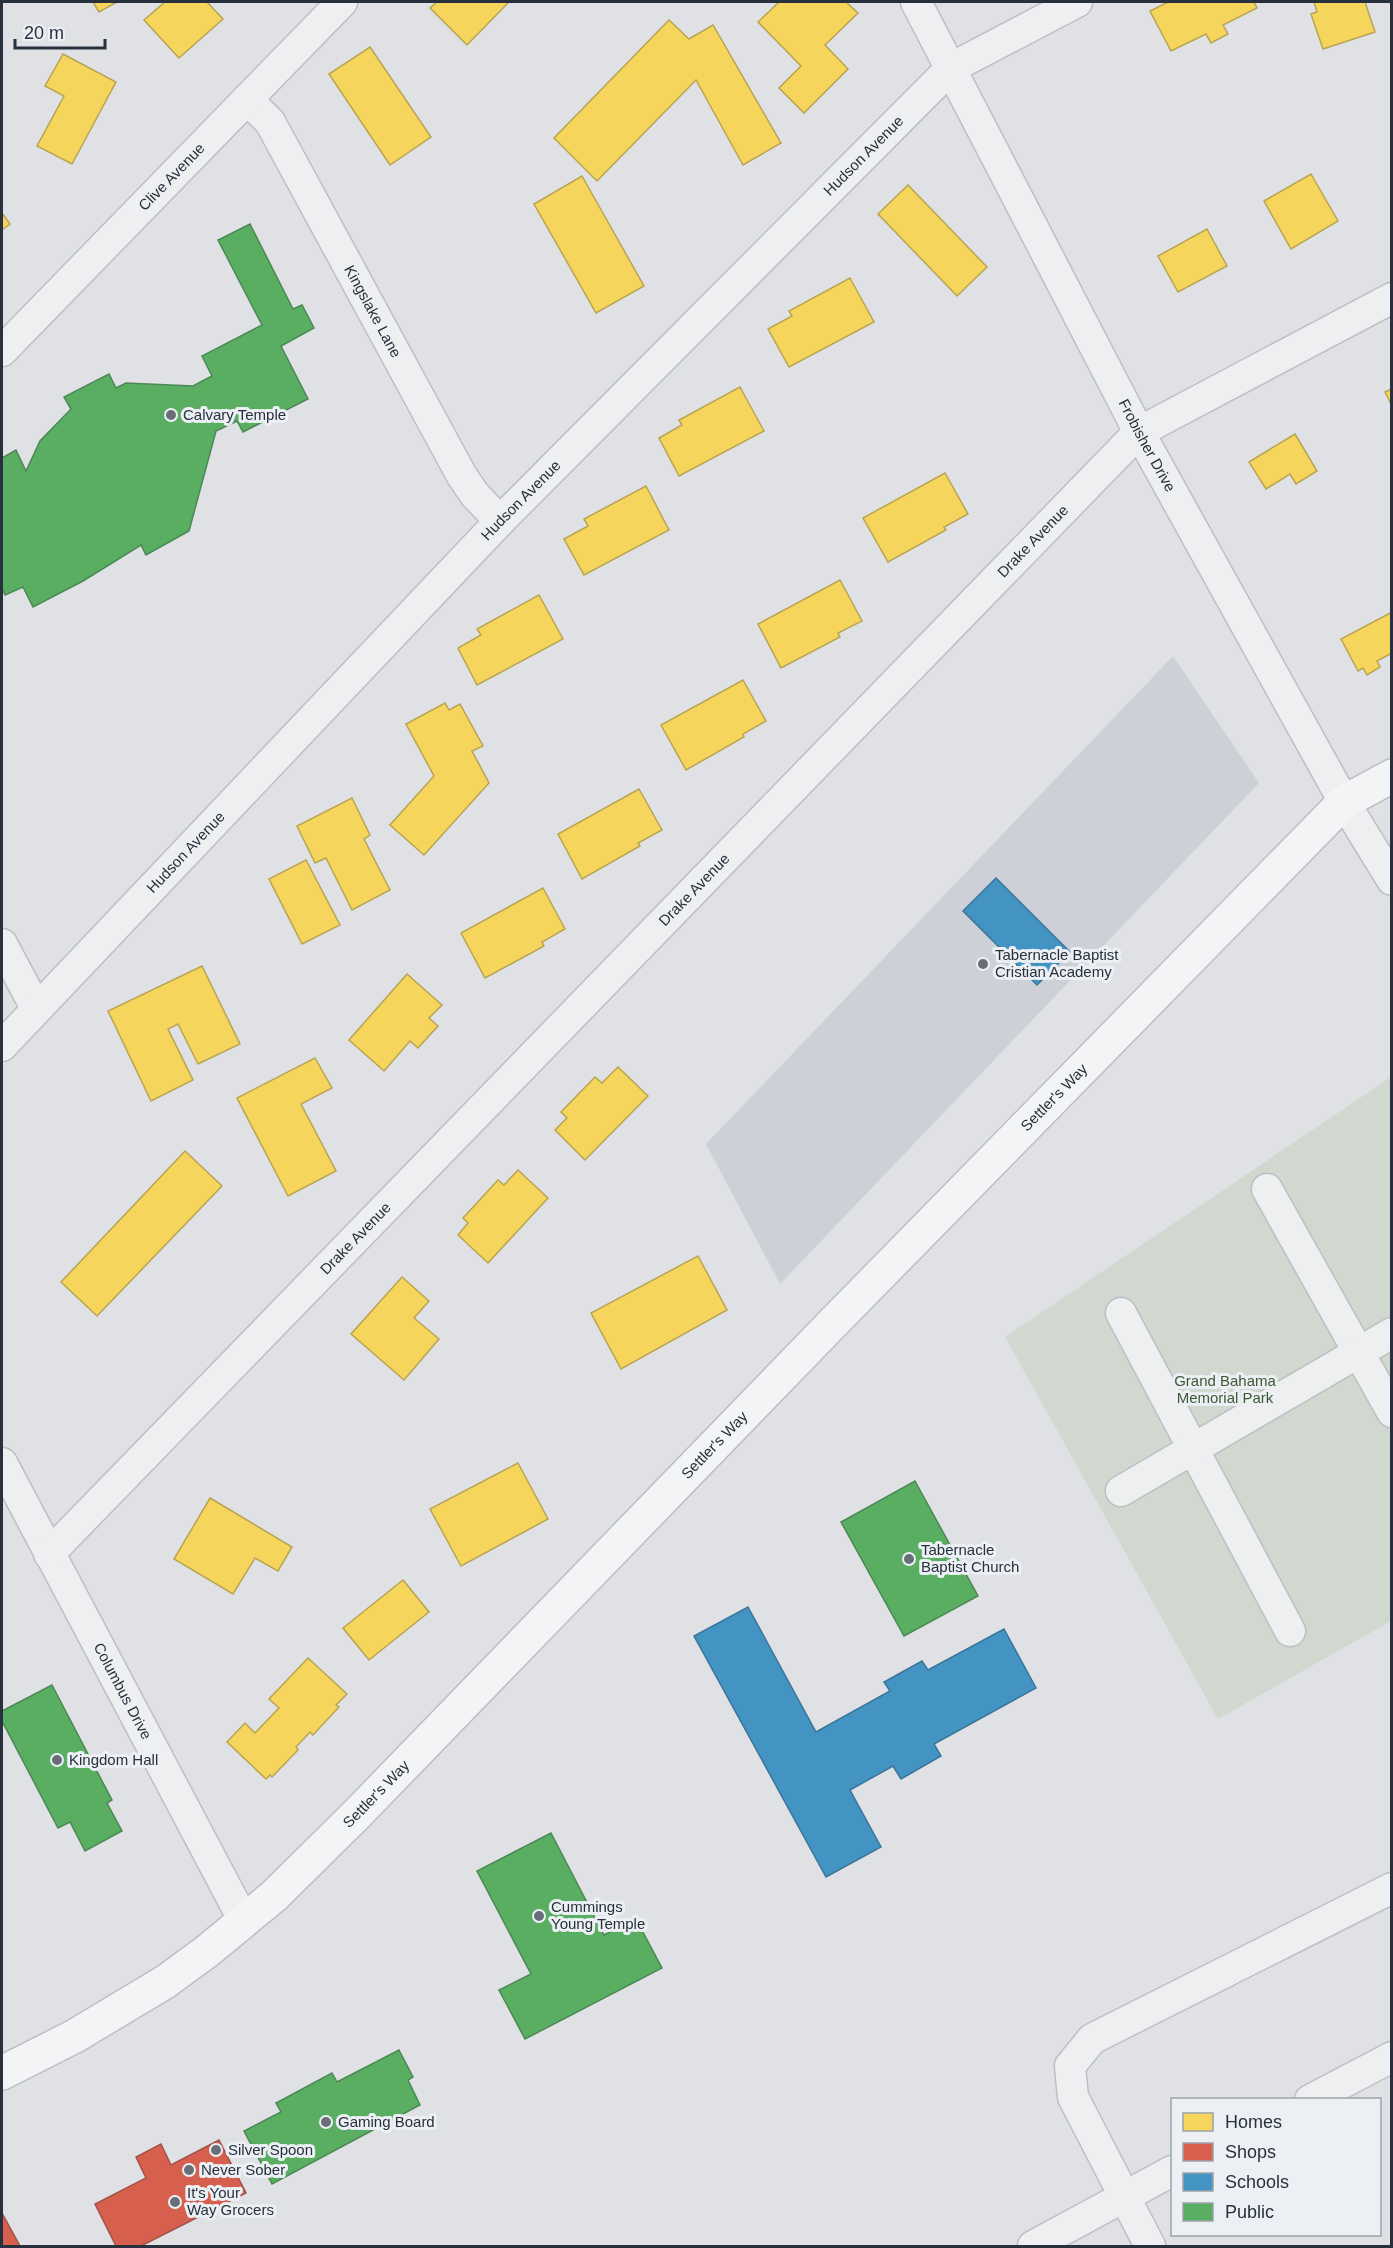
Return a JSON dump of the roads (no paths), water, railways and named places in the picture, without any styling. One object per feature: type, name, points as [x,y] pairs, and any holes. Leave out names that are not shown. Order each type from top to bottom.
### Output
[{"type":"main road","name":"Settler's Way","points":[[2,2073],[75,2036],[140,1999],[206,1952],[274,1896],[357,1814],[846,1309],[1344,802],[1392,776]]},
{"type":"street","name":"Clive Avenue","points":[[2,351],[342,2]]},
{"type":"street","name":"Frobisher Drive","points":[[916,2],[1139,432],[1344,802],[1392,880]]},
{"type":"street","name":"Hudson Avenue","points":[[2,1046],[500,521],[951,68],[1077,2]]},
{"type":"street","name":"Kingslake Lane","points":[[247,99],[270,122],[462,476],[475,495],[500,521]]},
{"type":"street","name":"Drake Avenue","points":[[49,1554],[1139,432],[1392,298]]},
{"type":"street","points":[[2,944],[36,1008]]},
{"type":"street","points":[[1267,1189],[1392,1412]]},
{"type":"street","points":[[1121,1313],[1290,1631]]},
{"type":"street","points":[[1121,1491],[1392,1333]]},
{"type":"street","name":"Columbus Drive","points":[[2,1463],[244,1921]]},
{"type":"street","points":[[1150,2247],[1073,2097],[1070,2066],[1092,2039],[1392,1888]]},
{"type":"street","points":[[1314,2098],[1392,2057]]},
{"type":"street","points":[[1033,2247],[1171,2172]]},
{"type":"place","name":"Calvary Temple","points":[[171,415]]},
{"type":"place","name":"Tabernacle Baptist Cristian Academy","points":[[983,964]]},
{"type":"place","name":"Tabernacle Baptist Church","points":[[909,1559]]},
{"type":"place","name":"Kingdom Hall","points":[[57,1760]]},
{"type":"place","name":"Cummings Young Temple","points":[[539,1916]]},
{"type":"place","name":"Gaming Board","points":[[326,2122]]},
{"type":"place","name":"Silver Spoon","points":[[216,2150]]},
{"type":"place","name":"Never Sober","points":[[189,2170]]},
{"type":"place","name":"It's Your Way Grocers","points":[[175,2202]]},
{"type":"park label","name":"Grand Bahama Memorial Park","points":[[1225,1390]]}]
